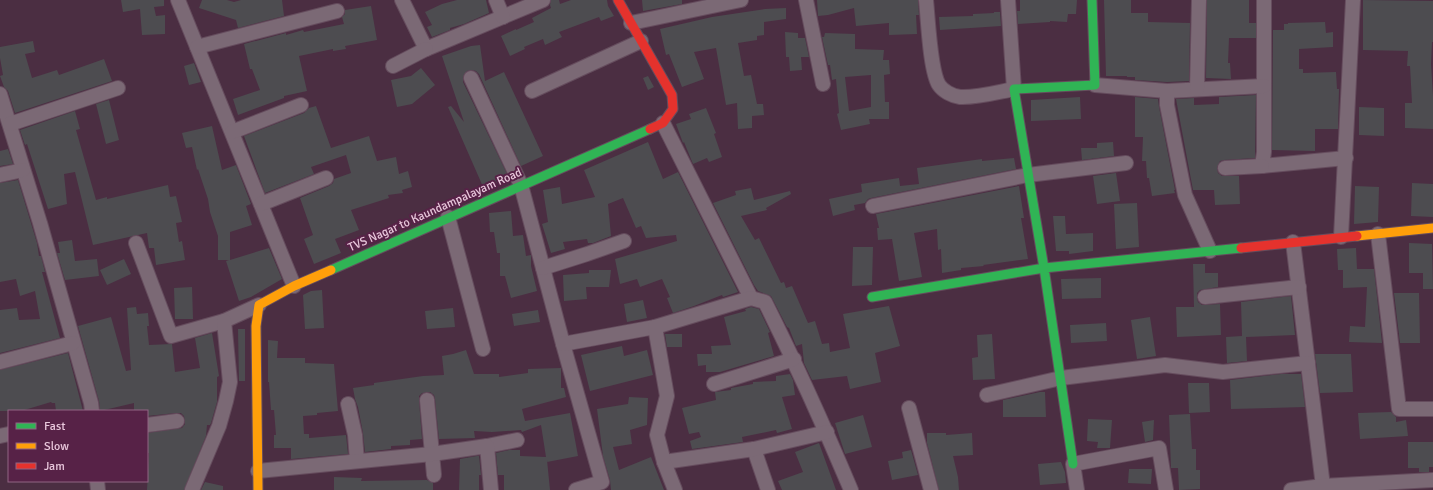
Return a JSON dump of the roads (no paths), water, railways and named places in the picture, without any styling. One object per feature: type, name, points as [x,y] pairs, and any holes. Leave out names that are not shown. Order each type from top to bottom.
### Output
[{"type":"street","points":[[178,0],[294,286]]},
{"type":"street","points":[[402,0],[426,49]]},
{"type":"street","points":[[496,0],[503,17]]},
{"type":"street","points":[[393,66],[426,49],[543,0]]},
{"type":"street","points":[[618,0],[672,96],[673,108],[664,123],[751,298]]},
{"type":"street","points":[[631,23],[741,0]]},
{"type":"street","points":[[806,0],[823,84]]},
{"type":"street","points":[[926,0],[933,63],[938,84],[945,91],[959,97],[988,94],[1014,89],[1095,85],[1168,91],[1264,86]]},
{"type":"street","points":[[1008,0],[1014,89],[1044,268],[1077,490]]},
{"type":"street","points":[[1092,0],[1095,85]]},
{"type":"street","points":[[1197,89],[1199,0]]},
{"type":"street","points":[[1262,166],[1264,152],[1264,0]]},
{"type":"street","points":[[1342,237],[1353,0]]},
{"type":"street","points":[[197,47],[337,11]]},
{"type":"street","points":[[532,91],[641,41]]},
{"type":"street","points":[[471,78],[521,185],[602,486],[576,490]]},
{"type":"street","points":[[10,124],[118,88]]},
{"type":"street","points":[[1168,91],[1168,105],[1185,195],[1210,250]]},
{"type":"street","points":[[0,94],[24,170],[92,410]]},
{"type":"street","points":[[232,132],[301,105]]},
{"type":"street","name":"TVS Nagar to Kaundampalayam Road","points":[[259,305],[294,286],[664,123]]},
{"type":"street","points":[[1225,168],[1346,158]]},
{"type":"street","points":[[873,206],[1028,175],[1126,163]]},
{"type":"street","points":[[0,175],[24,170]]},
{"type":"street","points":[[261,204],[326,178]]},
{"type":"street","points":[[448,217],[483,348]]},
{"type":"street","points":[[872,297],[1044,268],[1433,228]]},
{"type":"street","points":[[1378,234],[1400,409],[1433,409]]},
{"type":"street","points":[[543,268],[624,241]]},
{"type":"street","points":[[1293,242],[1308,363],[1327,487]]},
{"type":"street","points":[[136,243],[171,336],[224,321],[259,305]]},
{"type":"street","points":[[1205,297],[1299,286]]},
{"type":"street","points":[[563,344],[655,327],[751,298],[764,302],[794,359],[851,490]]},
{"type":"street","points":[[258,490],[256,326],[259,305]]},
{"type":"street","points":[[192,490],[220,426],[230,382],[224,321]]},
{"type":"street","points":[[655,327],[667,396],[657,436],[664,462],[675,490]]},
{"type":"street","points":[[0,362],[73,343]]},
{"type":"street","points":[[714,384],[794,359]]},
{"type":"street","points":[[987,394],[1061,378],[1166,365],[1224,372],[1308,363]]},
{"type":"street","points":[[427,400],[434,475]]},
{"type":"street","points":[[348,404],[355,435],[357,461]]},
{"type":"street","points":[[909,408],[931,490]]},
{"type":"street","points":[[148,425],[178,421]]},
{"type":"street","points":[[664,462],[754,449],[827,432]]},
{"type":"street","points":[[258,471],[432,454],[488,446],[517,440]]},
{"type":"street","points":[[488,446],[491,490]]},
{"type":"street","points":[[1073,464],[1159,448],[1166,490]]},
{"type":"street","points":[[754,449],[768,490]]},
{"type":"street","points":[[1291,490],[1433,480]]}]
